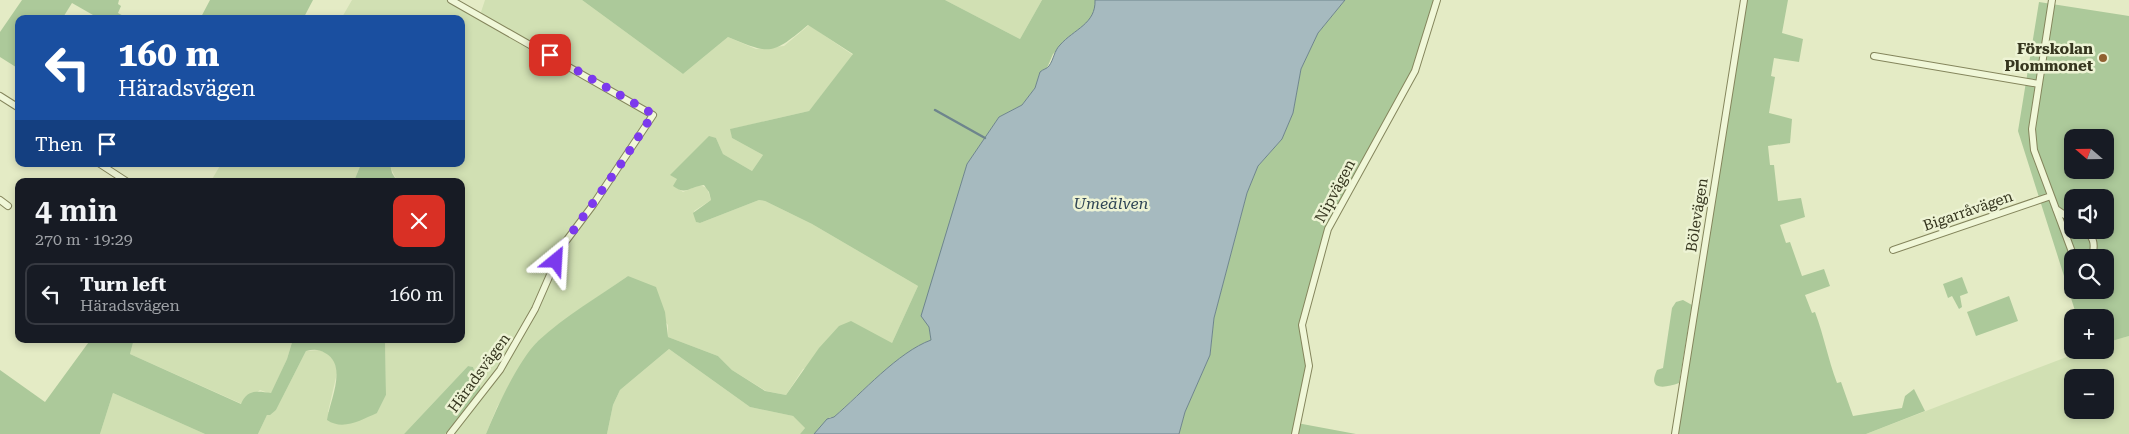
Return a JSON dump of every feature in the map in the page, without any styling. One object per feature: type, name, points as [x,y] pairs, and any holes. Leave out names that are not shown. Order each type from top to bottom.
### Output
[{"type":"street","name":"Häradsvägen","points":[[450,434],[500,370],[535,309],[563,245],[598,198],[653,114],[451,0]]},
{"type":"street","name":"Nipvägen","points":[[1295,434],[1309,366],[1302,324],[1328,229],[1415,71],[1437,0]]},
{"type":"street","name":"Bölevägen","points":[[1675,434],[1744,0]]},
{"type":"street","points":[[2052,0],[2032,129],[2034,150],[2064,230]]},
{"type":"street","points":[[1874,56],[2038,84]]},
{"type":"street","points":[[0,96],[15,105]]},
{"type":"street","points":[[105,167],[121,178]]},
{"type":"street","name":"Bigarråvägen","points":[[1893,250],[2051,196]]},
{"type":"street","points":[[0,200],[8,206]]},
{"type":"street","points":[[2056,209],[2064,214]]},
{"type":"street","points":[[2067,239],[2072,252],[2078,257],[2088,256],[2093,252],[2095,244],[2092,239]]},
{"type":"green space","points":[[22,0],[119,0],[118,4],[121,6],[118,13],[122,15],[93,15],[72,3],[64,15],[15,15],[15,66],[0,57],[0,32]]},
{"type":"green space","points":[[210,0],[313,0],[305,15],[202,15]]},
{"type":"green space","points":[[352,0],[451,0],[483,16],[481,12],[485,0],[582,0],[683,74],[728,37],[756,49],[784,46],[809,25],[853,55],[809,111],[731,129],[732,138],[763,155],[752,171],[723,154],[716,138],[677,179],[674,186],[683,192],[700,185],[707,188],[711,200],[694,211],[696,222],[700,223],[759,200],[765,201],[812,224],[918,286],[892,343],[803,369],[786,395],[766,391],[732,370],[718,356],[668,337],[668,325],[628,276],[574,313],[537,342],[497,407],[486,434],[445,434],[481,389],[473,367],[468,366],[404,434],[258,434],[267,415],[276,410],[306,351],[320,350],[328,354],[335,362],[337,373],[328,412],[377,413],[386,395],[385,343],[465,343],[465,178],[396,178],[390,167],[465,167],[465,15],[343,15]]},
{"type":"green space","points":[[582,0],[945,0],[1020,39],[1042,0],[1095,0],[1095,8],[1089,21],[1053,54],[1047,68],[1040,72],[1035,88],[1022,105],[999,117],[967,164],[954,209],[929,327],[931,340],[906,353],[834,417],[830,417],[814,434],[800,434],[805,428],[793,416],[750,407],[669,349],[620,390],[613,405],[607,434],[486,434],[516,372],[538,341],[570,315],[628,276],[656,287],[665,312],[668,337],[718,356],[732,370],[765,391],[786,395],[819,348],[839,326],[851,321],[892,343],[918,286],[812,224],[765,201],[759,200],[700,223],[696,222],[693,213],[711,200],[709,192],[704,185],[685,190],[673,186],[677,179],[670,175],[709,136],[716,138],[723,154],[752,171],[763,155],[732,138],[730,129],[809,111],[853,54],[808,25],[786,42],[771,49],[754,47],[728,37],[683,74]]},
{"type":"green space","points":[[945,0],[1042,0],[1020,39]]},
{"type":"green space","points":[[1345,0],[1437,0],[1415,71],[1328,229],[1302,324],[1309,366],[1297,423],[1356,434],[1179,434],[1185,412],[1210,355],[1214,318],[1247,193],[1258,166],[1282,139],[1293,113],[1301,69],[1318,33]]},
{"type":"green space","points":[[1744,0],[1788,0],[1782,33],[1803,39],[1799,62],[1774,58],[1771,76],[1775,77],[1769,113],[1792,119],[1790,143],[1768,146],[1770,165],[1774,165],[1778,201],[1801,198],[1805,217],[1780,225],[1786,243],[1790,242],[1802,276],[1824,269],[1830,286],[1805,295],[1812,313],[1815,312],[1837,383],[1841,382],[1853,416],[1902,408],[1905,396],[1914,389],[1925,411],[1866,434],[1675,434]]},
{"type":"green space","points":[[2039,2],[2129,16],[2129,336],[2114,340],[2114,309],[2074,309],[2071,299],[2114,299],[2114,249],[2064,249],[2064,276],[2018,131]]},
{"type":"green space","points":[[219,167],[360,167],[355,178],[213,178]]},
{"type":"green space","points":[[360,167],[391,167],[395,178],[355,178]]},
{"type":"green space","points":[[1962,277],[1968,293],[1960,296],[1962,307],[1959,309],[1952,296],[1948,298],[1943,284]]},
{"type":"green space","points":[[2009,296],[2018,321],[1976,336],[1967,312]]},
{"type":"green space","points":[[1683,300],[1692,305],[1679,383],[1663,387],[1659,386],[1654,382],[1654,377],[1657,370],[1663,368],[1672,308],[1676,302]]},
{"type":"green space","points":[[2129,336],[2129,434],[1866,434],[2064,358],[2114,359],[2114,340]]},
{"type":"green space","points":[[88,343],[133,343],[130,354],[241,404],[243,399],[250,393],[271,393],[287,359],[292,343],[385,343],[386,395],[377,413],[352,423],[339,425],[327,420],[337,374],[332,359],[318,350],[306,351],[276,410],[267,415],[258,434],[205,434],[113,393],[100,434],[0,434],[0,370],[45,402]]},
{"type":"green space","points":[[133,343],[292,343],[287,359],[271,394],[260,390],[242,404],[130,354]]},
{"type":"green space","points":[[669,349],[750,407],[793,416],[805,428],[800,434],[607,434],[613,405],[620,390]]},
{"type":"green space","points":[[468,366],[473,367],[481,389],[445,434],[404,434]]},
{"type":"green space","points":[[113,393],[205,434],[100,434]]},
{"type":"water","name":"Umeälven","points":[[1095,0],[1345,0],[1318,33],[1301,69],[1293,113],[1282,139],[1258,166],[1247,193],[1214,318],[1210,355],[1185,412],[1179,434],[814,434],[827,419],[834,417],[893,363],[931,340],[929,327],[921,316],[967,164],[999,117],[1022,105],[1035,88],[1040,72],[1049,66],[1058,47],[1088,21],[1092,15]]},
{"type":"waterway","points":[[935,110],[985,138]]},
{"type":"place","name":"Förskolan Plommonet","points":[[2103,58]]},
{"type":"route","points":[[550,55],[653,114],[641,135],[593,205],[563,245],[556,261]]}]
